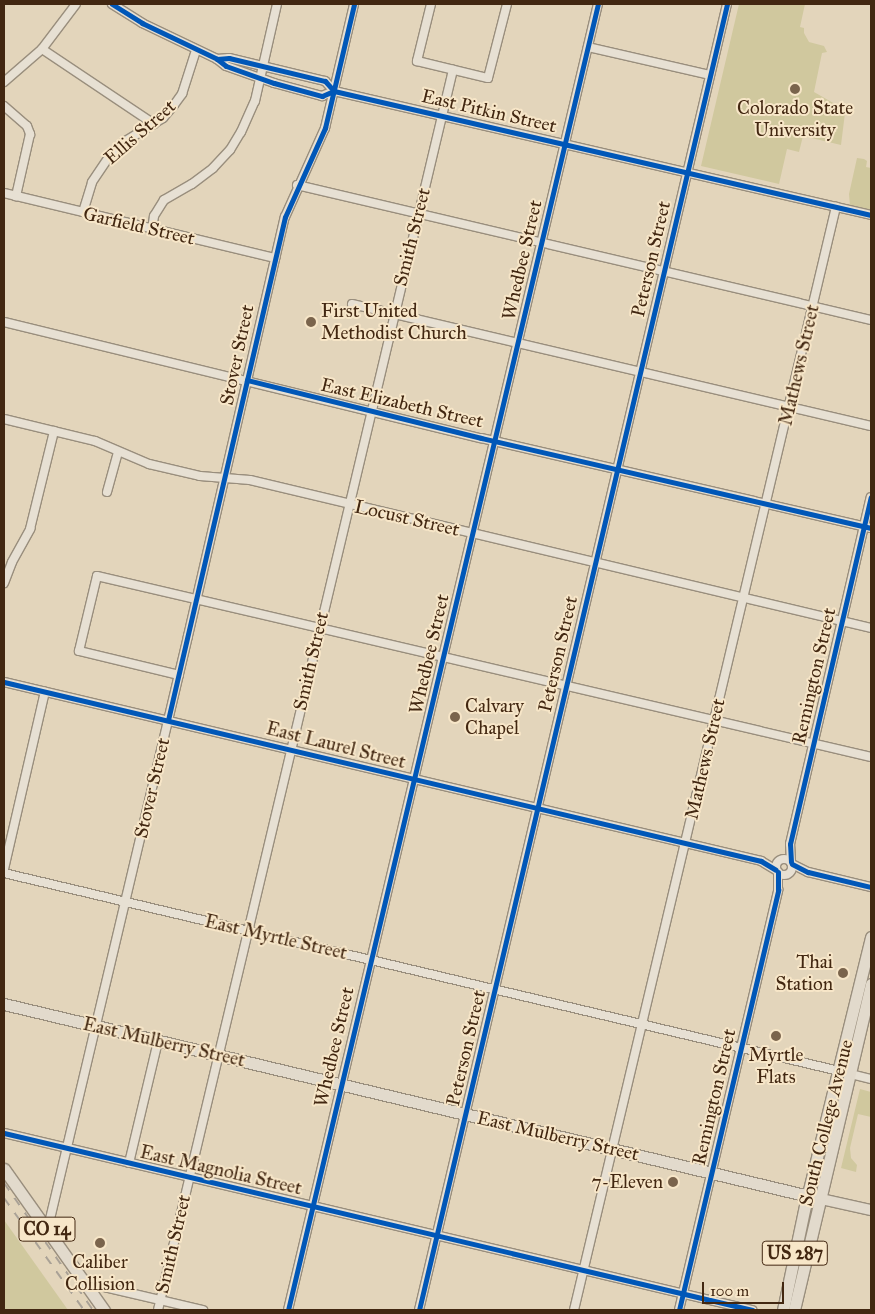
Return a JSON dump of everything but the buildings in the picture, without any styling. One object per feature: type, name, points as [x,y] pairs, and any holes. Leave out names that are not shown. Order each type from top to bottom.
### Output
[{"type":"highway","name":"South College Avenue","points":[[794,1310],[838,1121],[838,1107],[852,1018],[871,936]]},
{"type":"highway","name":"South College Avenue","points":[[783,1310],[808,1196],[871,984]]},
{"type":"highway","name":"East Mulberry Street","points":[[4,1004],[821,1198]]},
{"type":"highway","name":"CO 14","points":[[4,1169],[104,1310]]},
{"type":"main road","points":[[821,1198],[871,1210]]},
{"type":"street","points":[[4,82],[42,49],[76,4]]},
{"type":"street","name":"East Pitkin Street","points":[[112,4],[142,23],[217,59],[226,66],[260,79],[322,96],[334,91]]},
{"type":"street","points":[[152,229],[154,216],[164,200],[202,177],[230,150],[251,112],[277,4]]},
{"type":"street","name":"Stover Street","points":[[45,1226],[50,1219],[67,1148],[287,209],[325,128],[354,4]]},
{"type":"street","points":[[431,4],[417,61],[488,78],[507,4]]},
{"type":"street","name":"Whedbee Street","points":[[288,1310],[598,4]]},
{"type":"street","name":"Peterson Street","points":[[419,1310],[727,4]]},
{"type":"street","points":[[588,47],[710,75]]},
{"type":"street","points":[[42,49],[154,124]]},
{"type":"street","name":"Ellis Street","points":[[83,212],[92,182],[105,161],[124,142],[154,124],[168,112],[182,94],[196,50]]},
{"type":"street","name":"East Pitkin Street","points":[[217,59],[229,58],[325,81],[334,91],[871,215]]},
{"type":"street","name":"Smith Street","points":[[158,1310],[453,70]]},
{"type":"street","points":[[4,106],[27,126],[30,134],[16,196]]},
{"type":"street","points":[[298,186],[871,320]]},
{"type":"street","name":"Garfield Street","points":[[4,194],[275,258]]},
{"type":"street","name":"Mathews Street","points":[[574,1310],[836,207]]},
{"type":"street","points":[[352,304],[641,370],[871,426]]},
{"type":"street","name":"East Elizabeth Street","points":[[4,322],[247,380],[371,412],[868,527]]},
{"type":"street","name":"Locust Street","points":[[4,419],[95,441],[148,464],[200,476],[250,480],[871,628]]},
{"type":"street","points":[[4,583],[12,562],[30,529],[54,431]]},
{"type":"street","points":[[107,492],[118,452]]},
{"type":"street","name":"Remington Street","points":[[778,890],[792,869],[790,844],[842,621],[868,527],[871,497]]},
{"type":"street","points":[[179,675],[79,651],[97,576],[871,757]]},
{"type":"street","name":"East Laurel Street","points":[[4,682],[760,861],[780,860]]},
{"type":"street","points":[[4,868],[45,692]]},
{"type":"street","name":"Remington Street","points":[[679,1310],[778,890],[777,871],[780,860],[790,844]]},
{"type":"street","points":[[780,860],[791,863],[808,872],[871,887]]},
{"type":"street","name":"East Laurel Street","points":[[760,861],[777,871],[788,874]]},
{"type":"street","points":[[788,874],[808,872]]},
{"type":"street","name":"East Myrtle Street","points":[[4,873],[871,1079]]},
{"type":"street","points":[[129,1163],[158,1041]]},
{"type":"street","name":"East Magnolia Street","points":[[4,1133],[752,1310]]},
{"type":"street","points":[[90,1290],[100,1286],[203,1310]]},
{"type":"shaded area","points":[[739,4],[805,4],[800,27],[804,28],[804,33],[809,42],[824,46],[827,52],[822,53],[814,92],[842,108],[845,113],[841,145],[803,136],[799,152],[787,149],[779,184],[701,166]]},
{"type":"shaded area","points":[[857,158],[867,161],[866,167],[871,168],[871,211],[850,206],[849,194]]},
{"type":"shaded area","points":[[860,1089],[871,1092],[871,1117],[858,1114],[850,1148],[851,1158],[857,1165],[856,1172],[841,1168]]},
{"type":"shaded area","points":[[4,1220],[68,1310],[4,1310]]},
{"type":"railway","points":[[4,1183],[93,1310]]},
{"type":"railway","points":[[4,1198],[84,1310]]},
{"type":"cycle path","points":[[112,4],[142,23],[217,59],[226,66],[274,83],[322,96],[334,91],[871,215]]},
{"type":"cycle path","points":[[168,720],[285,217],[325,128],[354,4]]},
{"type":"cycle path","points":[[288,1310],[598,4]]},
{"type":"cycle path","points":[[419,1310],[727,4]]},
{"type":"cycle path","points":[[217,59],[229,58],[325,81],[334,91]]},
{"type":"cycle path","points":[[247,380],[481,438],[871,528]]},
{"type":"cycle path","points":[[791,862],[790,844],[871,497]]},
{"type":"cycle path","points":[[4,682],[761,861],[776,870]]},
{"type":"cycle path","points":[[792,864],[808,872],[871,887]]},
{"type":"cycle path","points":[[679,1310],[778,890],[778,872]]},
{"type":"cycle path","points":[[4,1133],[752,1310]]},
{"type":"place","name":"Colorado State University","points":[[795,89]]},
{"type":"place","name":"First United Methodist Church","points":[[311,322]]},
{"type":"place","name":"Calvary Chapel","points":[[455,717]]},
{"type":"place","name":"Thai Station","points":[[843,973]]},
{"type":"place","name":"Myrtle Flats","points":[[776,1036]]},
{"type":"place","name":"7-Eleven","points":[[673,1182]]},
{"type":"place","name":"Caliber Collision","points":[[100,1243]]}]
